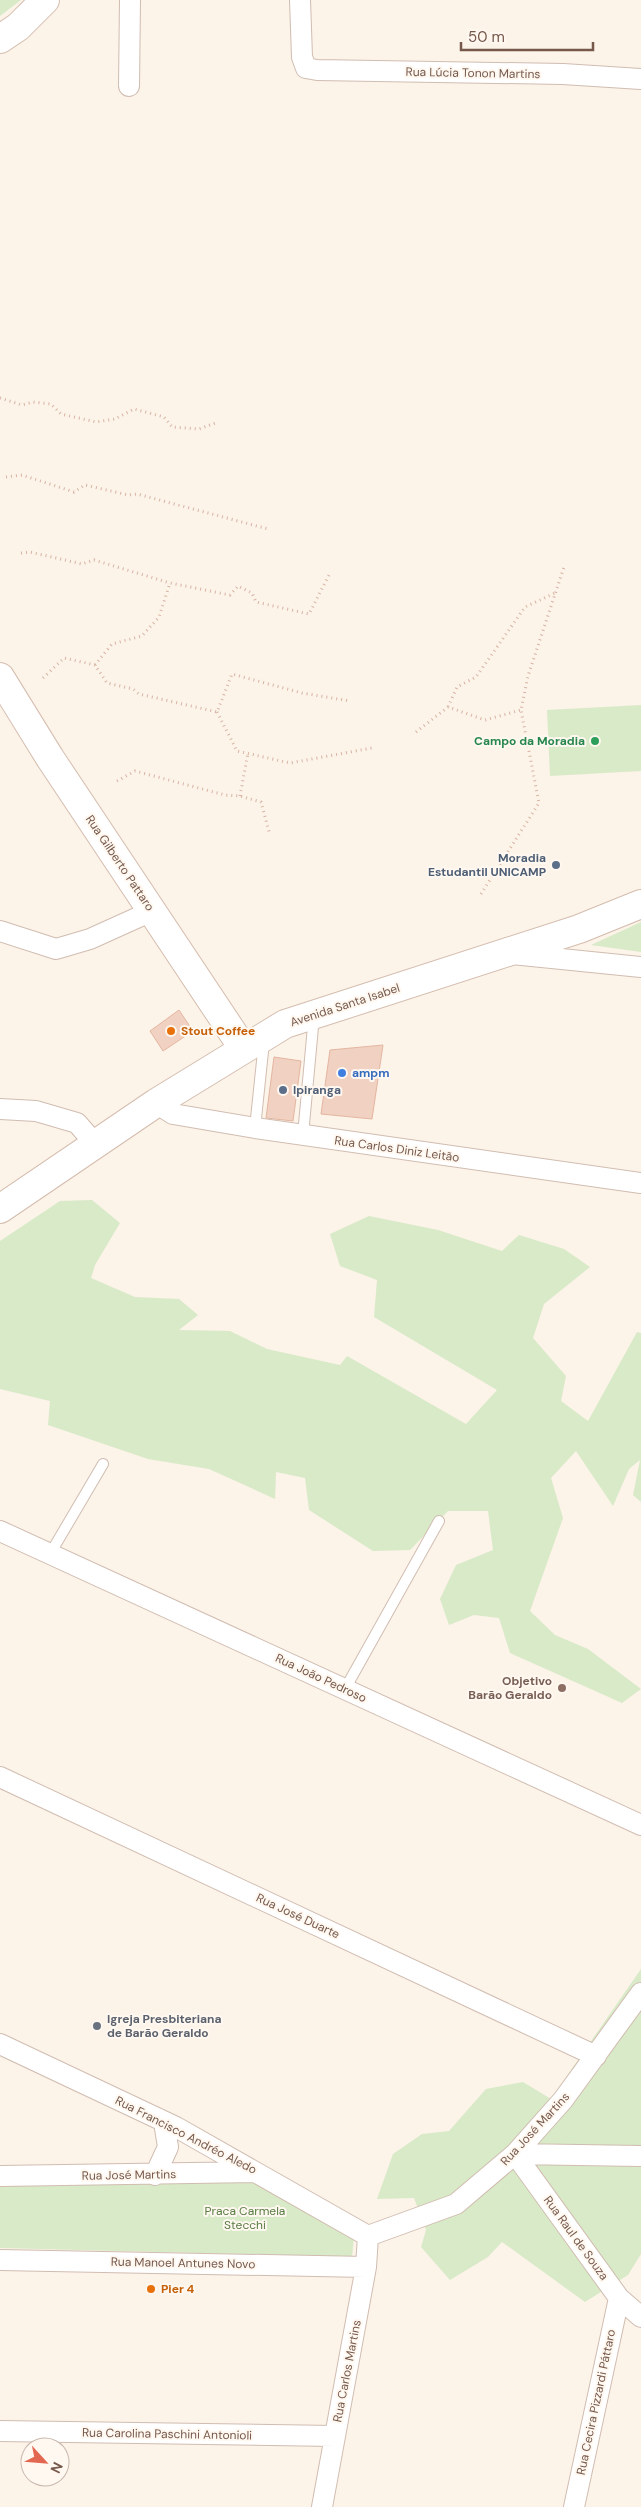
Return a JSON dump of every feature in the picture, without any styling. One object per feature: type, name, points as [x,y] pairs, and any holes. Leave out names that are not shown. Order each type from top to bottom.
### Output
[{"type":"main road","points":[[0,39],[18,27],[45,0]]},
{"type":"main road","name":"Rua Gilberto Pattaro","points":[[1,682],[152,911],[254,1042]]},
{"type":"main road","name":"Avenida Santa Isabel","points":[[0,1209],[156,1103],[284,1024],[579,929],[641,904]]},
{"type":"street","points":[[112,0],[129,20]]},
{"type":"street","points":[[130,0],[130,86]]},
{"type":"street","name":"Rua Lúcia Tonon Martins","points":[[300,0],[302,57],[306,68],[316,70],[563,74],[641,79]]},
{"type":"street","points":[[0,931],[56,949],[90,940],[152,911]]},
{"type":"street","points":[[505,953],[641,967]]},
{"type":"street","name":"Rua Carlos Diniz Leitão","points":[[156,1103],[173,1114],[255,1128],[641,1184]]},
{"type":"street","points":[[0,1109],[36,1111],[78,1123],[96,1145]]},
{"type":"street","name":"Rua João Pedroso","points":[[0,1531],[641,1825]]},
{"type":"street","name":"Rua José Duarte","points":[[0,1777],[596,2056]]},
{"type":"street","name":"Rua José Martins","points":[[368,2236],[456,2204],[514,2154],[563,2100],[641,1993]]},
{"type":"street","name":"Rua Francisco Andréo Aledo","points":[[0,2044],[164,2122],[257,2172],[368,2236]]},
{"type":"street","points":[[155,2175],[168,2147],[164,2122]]},
{"type":"street","points":[[514,2154],[641,2156]]},
{"type":"street","name":"Rua Raul de Souza","points":[[514,2154],[619,2298],[641,2318]]},
{"type":"street","name":"Rua José Martins","points":[[0,2176],[257,2172]]},
{"type":"street","name":"Rua Carlos Martins","points":[[322,2507],[366,2267],[368,2236]]},
{"type":"street","name":"Rua Manoel Antunes Novo","points":[[0,2260],[366,2267]]},
{"type":"street","name":"Rua Cecira Pizzardi Páttaro","points":[[574,2507],[619,2298]]},
{"type":"street","name":"Rua Carolina Paschini Antonioli","points":[[0,2431],[335,2436]]},
{"type":"lane","points":[[303,1135],[315,1015]]},
{"type":"lane","points":[[254,1042],[255,1128]]},
{"type":"lane","points":[[50,1554],[104,1464]]},
{"type":"lane","points":[[345,1689],[439,1521]]},
{"type":"path","points":[[0,398],[22,405],[33,402],[51,404],[61,414],[96,422],[115,419],[134,409],[164,418],[172,427],[199,429],[218,422]]},
{"type":"path","points":[[6,478],[22,475],[74,492],[86,485],[128,495],[137,494],[268,529]]},
{"type":"path","points":[[21,553],[30,552],[82,564],[94,560],[170,583],[230,595],[238,586],[252,593],[256,602],[309,614],[330,573]]},
{"type":"path","points":[[481,894],[539,803],[521,710],[528,676],[564,567]]},
{"type":"path","points":[[95,666],[112,644],[142,636],[159,617],[170,583]]},
{"type":"path","points":[[416,732],[448,707],[457,688],[476,677],[524,608],[555,592]]},
{"type":"path","points":[[43,678],[64,658],[95,666],[107,683],[133,689],[139,694],[217,712]]},
{"type":"path","points":[[350,701],[302,693],[232,674],[217,712],[237,751],[290,763],[372,748]]},
{"type":"path","points":[[448,707],[486,720],[521,710]]},
{"type":"path","points":[[240,796],[248,753]]},
{"type":"path","points":[[117,781],[135,771],[225,796],[240,796],[261,802],[270,835]]},
{"type":"green space","points":[[0,0],[21,0],[0,16]]},
{"type":"green space","name":"Campo da Moradia","points":[[641,705],[641,771],[550,776],[547,710]]},
{"type":"green space","points":[[641,922],[641,952],[591,945]]},
{"type":"green space","points":[[92,1200],[120,1223],[95,1265],[91,1278],[135,1297],[179,1299],[198,1315],[179,1330],[230,1331],[267,1349],[340,1365],[347,1356],[466,1424],[497,1390],[374,1317],[377,1280],[340,1266],[330,1234],[369,1216],[438,1230],[502,1251],[519,1235],[564,1249],[590,1267],[544,1304],[533,1338],[566,1376],[561,1401],[588,1421],[637,1332],[641,1333],[641,1502],[633,1495],[640,1460],[629,1469],[613,1506],[576,1451],[551,1478],[563,1518],[530,1611],[555,1635],[588,1649],[641,1689],[622,1703],[510,1653],[499,1618],[474,1615],[449,1625],[440,1599],[456,1565],[493,1550],[488,1511],[448,1511],[410,1550],[373,1551],[309,1510],[305,1478],[276,1472],[275,1499],[209,1469],[148,1459],[48,1425],[50,1401],[0,1389],[0,1241],[60,1201]]},
{"type":"green space","points":[[641,1969],[641,2254],[628,2275],[585,2302],[502,2242],[488,2257],[450,2280],[421,2247],[426,2230],[414,2198],[377,2199],[393,2154],[422,2134],[449,2131],[486,2089],[523,2082],[551,2099]]},
{"type":"green space","name":"Praca Carmela Stecchi","points":[[255,2182],[354,2237],[352,2257],[0,2248],[0,2186]]},
{"type":"building","name":"Stout Coffee","points":[[179,1010],[193,1031],[163,1051],[150,1031]]},
{"type":"building","points":[[383,1045],[372,1119],[321,1114],[330,1050]]},
{"type":"building","name":"Ipiranga","points":[[274,1057],[301,1061],[293,1121],[266,1118]]},
{"type":"place","name":"Campo da Moradia","points":[[595,741]]},
{"type":"place","name":"Moradia Estudantil UNICAMP","points":[[556,865]]},
{"type":"place","name":"Stout Coffee","points":[[171,1031]]},
{"type":"place","name":"ampm","points":[[342,1073]]},
{"type":"place","name":"Ipiranga","points":[[283,1090]]},
{"type":"place","name":"Objetivo Barão Geraldo","points":[[562,1688]]},
{"type":"place","name":"Igreja Presbiteriana de Barão Geraldo","points":[[97,2026]]},
{"type":"place","name":"Pier 4","points":[[151,2289]]}]
